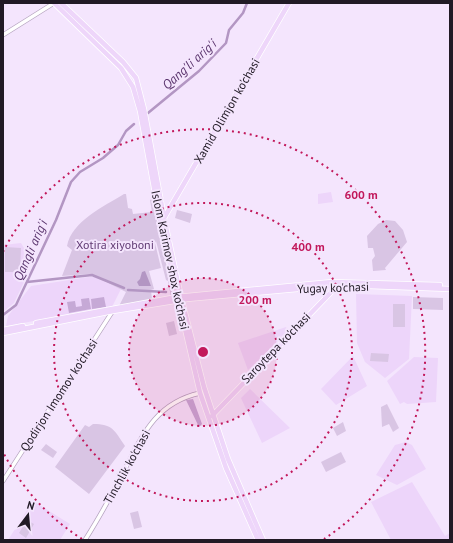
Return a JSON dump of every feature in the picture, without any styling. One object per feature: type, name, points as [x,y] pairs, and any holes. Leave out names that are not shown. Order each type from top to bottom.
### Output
[{"type":"main road","name":"Islom Karimov shox ko'chasi","points":[[54,3],[122,68],[130,80],[137,99],[149,146],[179,299],[212,416],[258,540]]},
{"type":"main road","name":"Islom Karimov shox ko'chasi","points":[[61,3],[134,75],[141,94],[161,226],[200,393],[226,468],[263,540]]},
{"type":"main road","name":"Xamid Olimjon ko'chasi","points":[[164,218],[289,3]]},
{"type":"main road","name":"Yugay ko'chasi","points":[[339,284],[450,289]]},
{"type":"main road","name":"Yugay ko'chasi","points":[[3,330],[179,299],[339,284],[450,286]]},
{"type":"main road","name":"Saroytepa ko'chasi","points":[[212,416],[339,284]]},
{"type":"main road","name":"Yugay ko'chasi","points":[[3,333],[114,310]]},
{"type":"street","points":[[3,35],[54,3]]},
{"type":"street","name":"Qodirjon Imomov ko'chasi","points":[[3,482],[114,310]]},
{"type":"street","name":"Tinchlik ko'chasi","points":[[85,540],[103,511],[146,430],[162,412],[178,400],[200,393]]},
{"type":"shaded area","points":[[331,192],[333,202],[318,204],[318,194]]},
{"type":"shaded area","points":[[21,243],[24,248],[24,282],[14,303],[3,312],[3,245]]},
{"type":"shaded area","points":[[145,271],[151,286],[139,286],[137,282],[140,279],[142,272]]},
{"type":"shaded area","points":[[95,277],[121,289],[112,307],[6,326],[8,316],[31,286]]},
{"type":"shaded area","points":[[356,294],[412,296],[409,359],[385,378],[365,362],[357,343]]},
{"type":"shaded area","points":[[104,297],[106,307],[92,309],[91,299]]},
{"type":"shaded area","points":[[89,298],[91,309],[69,313],[67,302],[75,301],[76,307],[82,306],[81,299]]},
{"type":"shaded area","points":[[286,327],[288,331],[248,370],[238,343]]},
{"type":"shaded area","points":[[353,356],[367,386],[336,405],[321,389]]},
{"type":"shaded area","points":[[414,357],[438,358],[436,402],[407,404],[404,402],[400,404],[387,381]]},
{"type":"shaded area","points":[[250,389],[290,428],[262,443],[241,398]]},
{"type":"shaded area","points":[[193,399],[202,424],[199,427],[186,400]]},
{"type":"shaded area","points":[[406,442],[412,445],[426,469],[397,485],[376,475],[395,445]]},
{"type":"shaded area","points":[[412,482],[445,536],[450,533],[450,540],[391,540],[371,502]]},
{"type":"shaded area","points":[[33,501],[70,524],[60,540],[8,540]]},
{"type":"green space","name":"Xotira xiyoboni","points":[[126,194],[128,208],[132,209],[133,214],[152,212],[150,200],[154,198],[173,296],[171,297],[168,281],[166,280],[156,241],[155,243],[161,268],[149,271],[154,289],[151,290],[152,299],[119,306],[126,292],[90,274],[62,276],[72,250],[67,246],[75,229],[98,210]]},
{"type":"green space","points":[[177,210],[192,214],[190,223],[175,218]]},
{"type":"green space","points":[[386,220],[395,221],[403,230],[407,242],[385,268],[386,270],[373,271],[372,260],[375,256],[373,248],[368,248],[367,236],[378,224]]},
{"type":"green space","points":[[5,247],[21,248],[20,272],[5,272]]},
{"type":"green space","points":[[413,297],[443,298],[443,310],[413,309]]},
{"type":"green space","points":[[393,304],[405,304],[405,327],[393,327]]},
{"type":"green space","points":[[174,321],[177,334],[169,336],[166,323]]},
{"type":"green space","points":[[371,353],[389,354],[388,362],[370,361]]},
{"type":"green space","points":[[387,404],[399,428],[393,432],[389,424],[382,427],[381,407]]},
{"type":"green space","points":[[343,422],[346,431],[337,436],[333,428]]},
{"type":"green space","points":[[93,424],[105,425],[112,429],[125,446],[89,494],[55,467],[85,425],[89,427]]},
{"type":"green space","points":[[46,444],[57,452],[53,458],[41,450]]},
{"type":"green space","points":[[341,452],[346,462],[326,472],[321,462]]},
{"type":"green space","points":[[138,511],[142,527],[134,529],[130,513]]},
{"type":"green space","points":[[27,520],[34,524],[26,538],[19,533]]},
{"type":"waterway","name":"Qang'li arig'i","points":[[148,113],[199,71],[226,43],[229,30],[243,13],[247,3]]},
{"type":"waterway","name":"Qangli arig'i","points":[[3,315],[16,305],[56,220],[71,182],[80,172],[103,158],[118,145],[126,131],[134,124]]},
{"type":"waterway","points":[[27,282],[92,275],[124,288]]},
{"type":"waterway","points":[[128,290],[166,292]]}]
